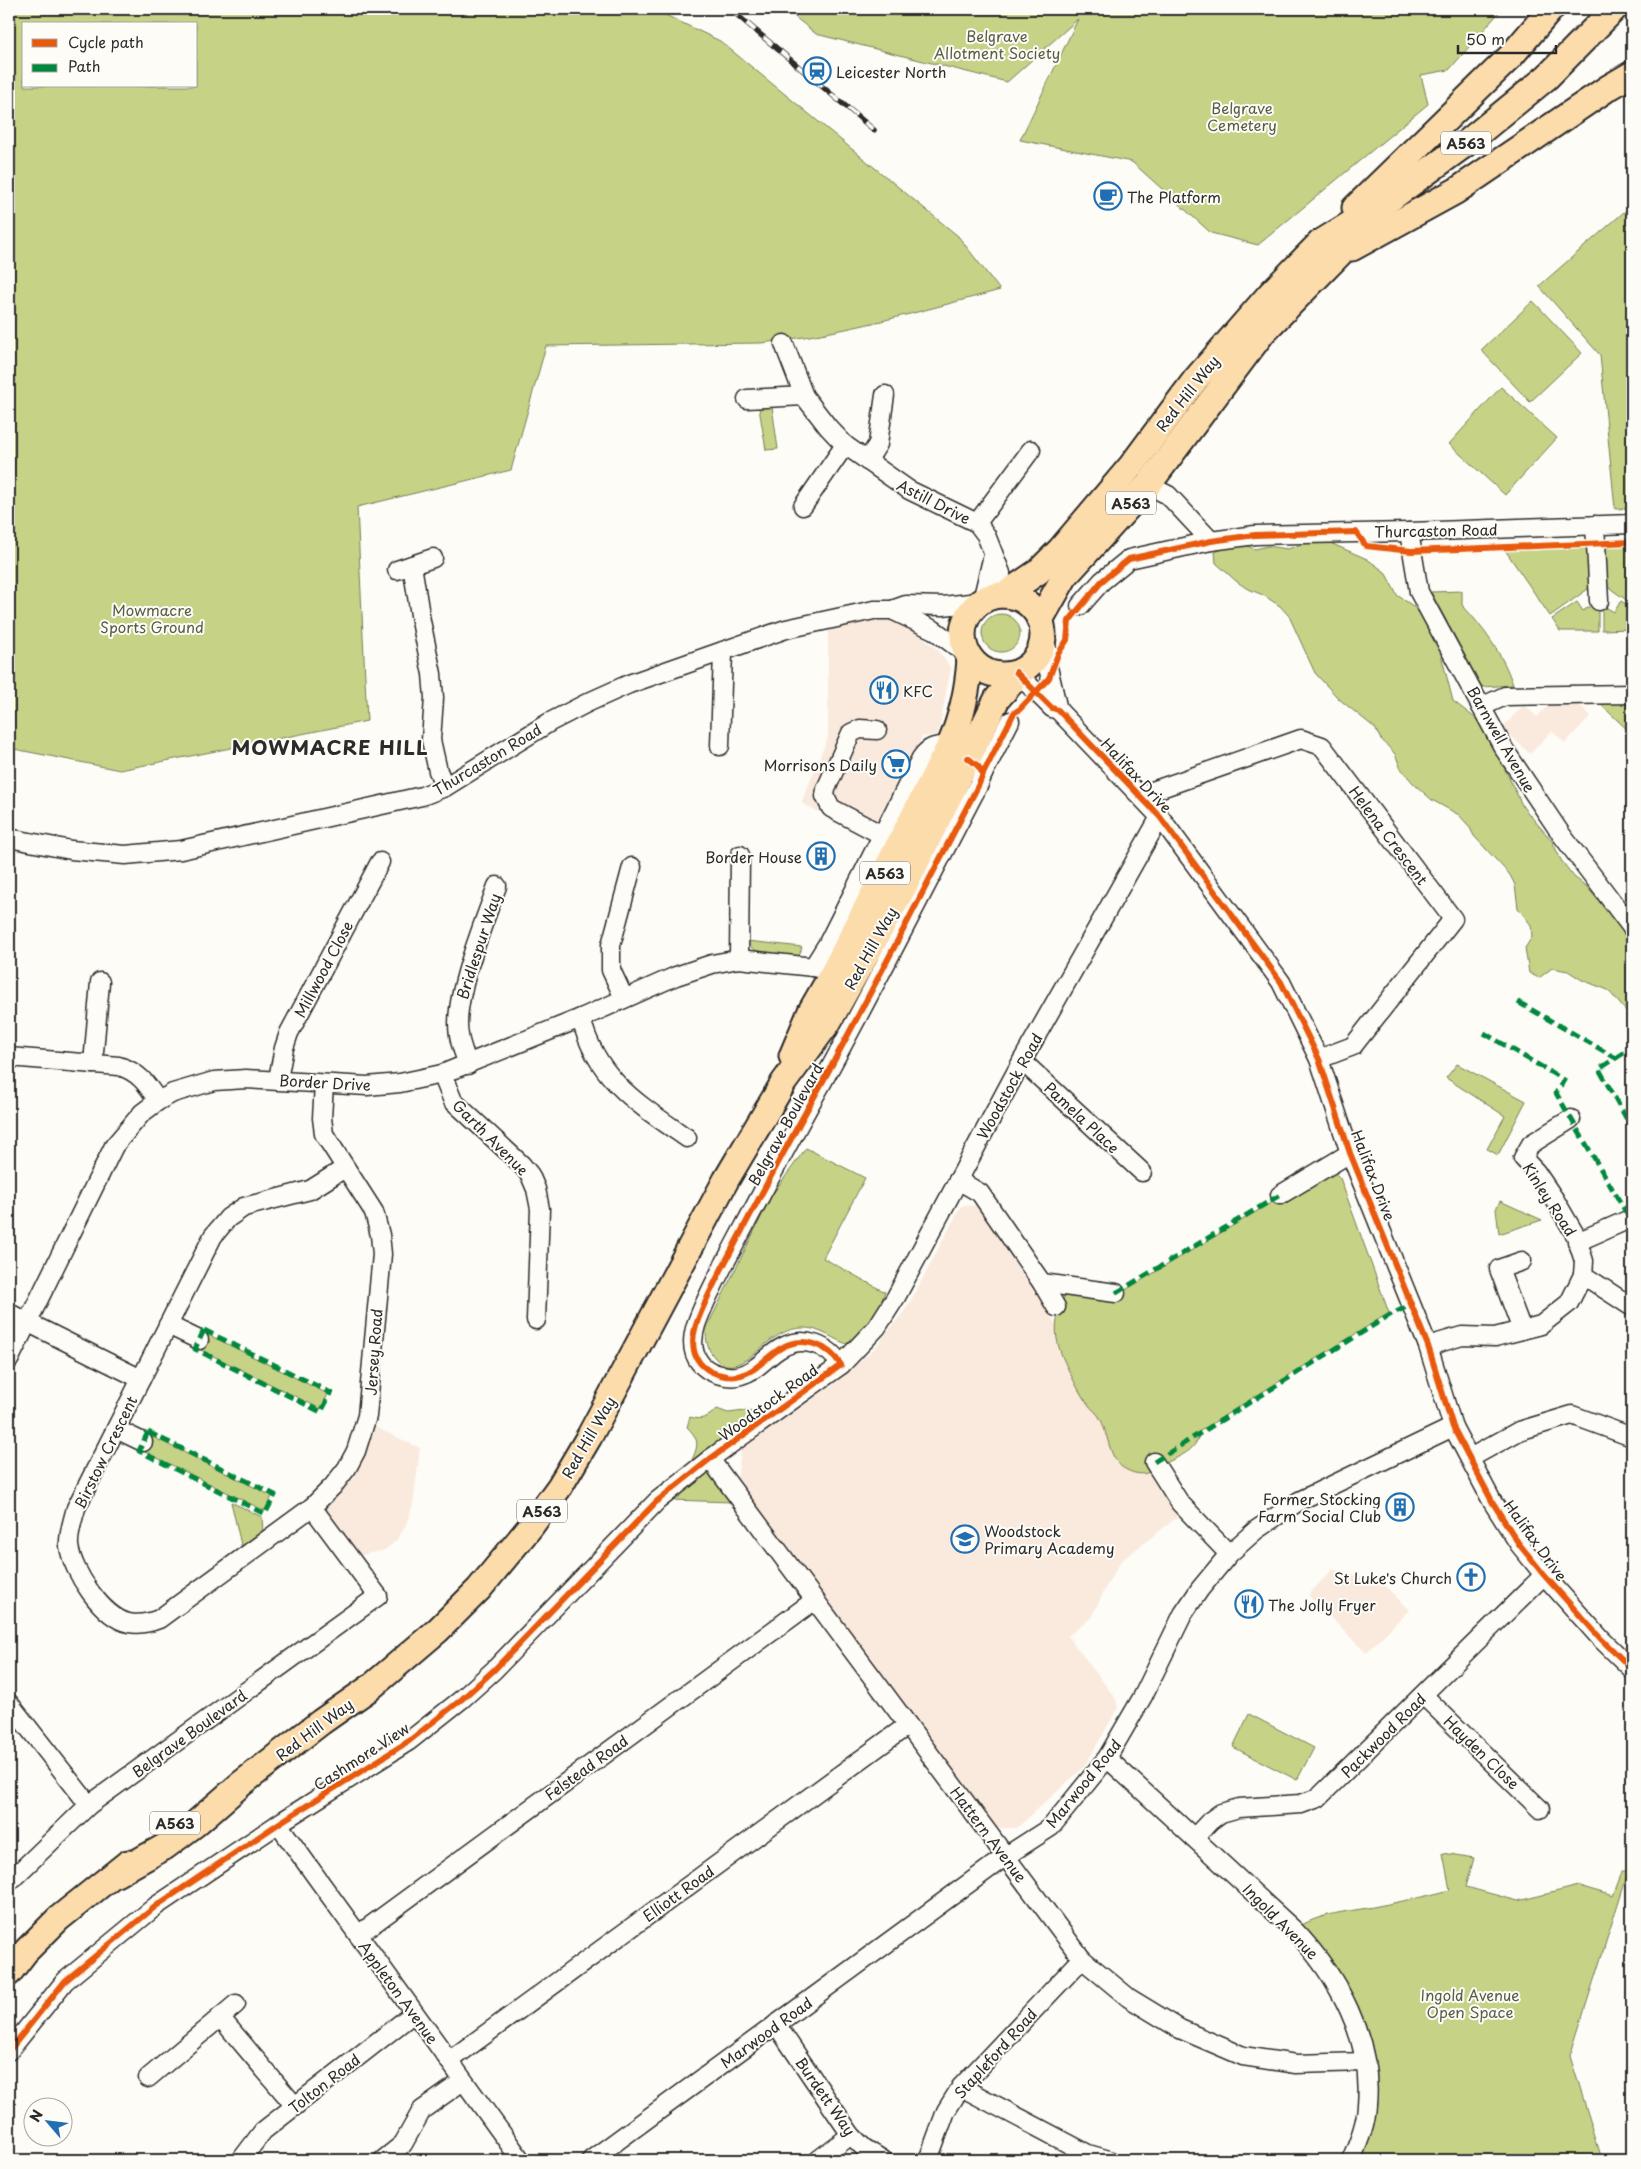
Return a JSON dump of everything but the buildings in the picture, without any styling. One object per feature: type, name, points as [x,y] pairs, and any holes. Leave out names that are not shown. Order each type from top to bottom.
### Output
[{"type":"highway","points":[[1327,251],[1510,58],[1551,9]]},
{"type":"highway","name":"Red Hill Way","points":[[991,598],[1038,572],[1060,550],[1132,465],[1196,379],[1271,293],[1327,251],[1382,204],[1464,145],[1547,76],[1614,9]]},
{"type":"highway","points":[[1327,251],[1456,191],[1608,88],[1632,74]]},
{"type":"highway","name":"Red Hill Way","points":[[1041,630],[1065,576],[1148,485],[1263,332],[1327,251]]},
{"type":"highway","points":[[1016,597],[1026,602],[1041,630],[1035,658],[1028,665],[1014,673],[1000,675],[979,667],[969,657],[964,645],[963,633],[965,622],[971,611],[991,598],[1016,597]]},
{"type":"highway","name":"Red Hill Way","points":[[967,759],[960,720],[967,694],[969,657]]},
{"type":"highway","name":"Red Hill Way","points":[[9,1973],[25,1952],[58,1920],[116,1874],[168,1828],[187,1814],[241,1784],[321,1722],[372,1687],[438,1630],[479,1589],[532,1526],[560,1486],[589,1436],[726,1180],[784,1082],[829,1022],[834,971],[906,883],[997,699],[1011,683],[1014,673]]},
{"type":"street","name":"Astill Drive","points":[[784,344],[804,396],[828,427],[846,445],[910,490],[977,523],[986,536],[993,555],[991,598]]},
{"type":"street","points":[[868,461],[878,444],[885,395]]},
{"type":"street","points":[[747,399],[804,396]]},
{"type":"street","points":[[803,506],[846,445]]},
{"type":"street","name":"Astill Drive","points":[[977,523],[1031,450]]},
{"type":"street","points":[[1148,485],[1168,494],[1211,542]]},
{"type":"street","name":"Thurcaston Road","points":[[1080,606],[1102,581],[1130,559],[1255,535],[1632,524]]},
{"type":"street","points":[[1595,526],[1600,602]]},
{"type":"street","name":"Barnwell Avenue","points":[[1409,532],[1419,592],[1504,749],[1561,834],[1632,928]]},
{"type":"street","points":[[433,558],[405,568],[432,674],[434,698],[431,740],[438,771],[445,787]]},
{"type":"street","points":[[892,610],[906,605],[943,606],[991,598]]},
{"type":"street","name":"Thurcaston Road","points":[[9,838],[71,850],[125,856],[181,850],[422,796],[445,787],[550,722],[629,684],[786,629],[874,610],[892,610]]},
{"type":"street","points":[[892,610],[934,630],[969,657]]},
{"type":"street","name":"Halifax Drive","points":[[1041,630],[1047,648],[1049,678],[1058,710]]},
{"type":"street","points":[[720,746],[723,651]]},
{"type":"street","name":"Halifax Drive","points":[[1014,673],[1052,708],[1058,710],[1141,795],[1160,817],[1281,982],[1319,1059],[1350,1153],[1428,1346],[1453,1427],[1493,1503],[1519,1544],[1601,1639],[1632,1669]]},
{"type":"street","points":[[1481,706],[1505,696],[1632,694]]},
{"type":"street","name":"Belgrave Boulevard","points":[[841,1365],[834,1354],[823,1347],[812,1343],[796,1342],[781,1348],[743,1375],[728,1377],[712,1373],[700,1364],[694,1350],[692,1338],[697,1323],[724,1266],[782,1154],[854,1025],[980,784],[967,759],[1010,720]]},
{"type":"street","points":[[876,730],[860,729],[851,733],[826,789],[825,796],[831,808],[882,835]]},
{"type":"street","name":"Helena Crescent","points":[[1141,795],[1301,739],[1322,746],[1453,919],[1353,1046],[1319,1059]]},
{"type":"street","points":[[834,971],[828,943],[912,774],[927,749],[935,746],[967,759]]},
{"type":"street","name":"Woodstock Road","points":[[710,1459],[841,1365],[877,1327],[896,1297],[1022,1061],[1160,817]]},
{"type":"street","points":[[739,959],[740,855]]},
{"type":"street","name":"Millwood Close","points":[[278,1079],[289,1033],[380,862]]},
{"type":"street","points":[[624,998],[611,970],[611,945],[632,868]]},
{"type":"street","name":"Bridlespur Way","points":[[468,1065],[458,1035],[458,1014],[461,995],[489,892]]},
{"type":"street","name":"Border Drive","points":[[9,1360],[114,1146],[142,1113],[158,1101],[190,1086],[214,1081],[246,1078],[278,1079],[368,1086],[400,1083],[442,1074],[468,1065],[624,998],[703,967],[739,959],[834,971]]},
{"type":"street","points":[[93,1064],[100,982]]},
{"type":"street","points":[[581,1018],[585,1036],[598,1062],[616,1083],[644,1107],[687,1138]]},
{"type":"street","points":[[9,1057],[129,1069],[140,1075],[158,1101]]},
{"type":"street","name":"Pamela Place","points":[[1022,1061],[1142,1172]]},
{"type":"street","name":"Garth Avenue","points":[[442,1074],[453,1101],[521,1164],[530,1175],[536,1190],[540,1209],[536,1320]]},
{"type":"street","name":"Jersey Road","points":[[312,1507],[334,1486],[356,1451],[367,1416],[376,1301],[382,1254],[380,1234],[374,1212],[324,1134],[322,1118],[324,1084]]},
{"type":"street","name":"Kinley Road","points":[[1571,1119],[1531,1144],[1523,1158],[1536,1172],[1578,1242],[1584,1261],[1583,1275]]},
{"type":"street","points":[[1280,1195],[1350,1153]]},
{"type":"street","name":"Birstow Crescent","points":[[312,1507],[159,1619],[144,1624],[128,1623],[104,1609],[81,1577],[69,1545],[70,1529],[76,1508],[214,1236],[228,1218],[244,1207],[310,1190],[345,1168]]},
{"type":"street","points":[[958,1180],[980,1192],[1042,1283],[1056,1308]]},
{"type":"street","points":[[1578,1242],[1594,1237],[1632,1218]]},
{"type":"street","points":[[1522,1261],[1499,1269],[1522,1330]]},
{"type":"street","points":[[1428,1346],[1462,1336],[1495,1337],[1541,1324],[1569,1303],[1583,1275],[1632,1307]]},
{"type":"street","points":[[1042,1283],[1116,1293]]},
{"type":"street","points":[[9,1313],[141,1379]]},
{"type":"street","points":[[168,1325],[199,1340]]},
{"type":"street","points":[[1470,1458],[1519,1431],[1572,1415],[1632,1437]]},
{"type":"street","name":"Marwood Road","points":[[591,2160],[1006,1856],[1050,1827],[1107,1758],[1139,1704],[1183,1614],[1200,1589],[1229,1554],[1256,1530],[1299,1501],[1453,1427]]},
{"type":"street","points":[[116,1429],[143,1442]]},
{"type":"street","name":"Hattern Avenue","points":[[710,1459],[1082,1959],[1129,1998],[1180,2028],[1243,2056],[1296,2064],[1364,2062]]},
{"type":"street","name":"Cashmore View","points":[[9,2051],[65,1981],[156,1906],[278,1824],[409,1741],[462,1700],[494,1670],[657,1501],[710,1459]]},
{"type":"street","points":[[1154,1462],[1180,1503],[1229,1554]]},
{"type":"street","name":"Belgrave Boulevard","points":[[9,1882],[89,1805],[378,1596],[312,1507]]},
{"type":"street","name":"Packwood Road","points":[[1194,1838],[1210,1821],[1221,1813],[1239,1808],[1301,1804],[1318,1798],[1544,1575]]},
{"type":"street","name":"Felstead Road","points":[[358,1935],[815,1600]]},
{"type":"street","name":"Hayden Close","points":[[1423,1695],[1540,1809]]},
{"type":"street","points":[[9,1703],[89,1805]]},
{"type":"street","name":"Elliott Road","points":[[448,2060],[908,1725]]},
{"type":"street","name":"Ingold Avenue","points":[[1107,1758],[1314,1952],[1332,1977],[1361,2040],[1368,2085],[1367,2107],[1361,2136],[1351,2160]]},
{"type":"street","name":"Appleton Avenue","points":[[278,1824],[520,2160]]},
{"type":"street","name":"Stapleford Road","points":[[928,2160],[946,2111],[961,2087],[1082,1959]]},
{"type":"street","points":[[148,2078],[236,2004]]},
{"type":"street","name":"Tolton Road","points":[[241,2160],[263,2131],[414,2013]]},
{"type":"street","points":[[220,2017],[294,2106]]},
{"type":"street","name":"Burdett Way","points":[[776,2024],[851,2135],[864,2148],[882,2160]]},
{"type":"street","points":[[383,2160],[402,2144],[422,2110],[463,2081]]},
{"type":"street","points":[[961,2087],[1088,2154],[1108,2160]]},
{"type":"street","points":[[818,2160],[851,2135]]},
{"type":"shaded area","points":[[879,616],[898,622],[917,632],[938,650],[951,668],[938,735],[922,737],[868,837],[801,803],[828,737],[828,627]]},
{"type":"shaded area","points":[[1576,702],[1591,716],[1565,743],[1552,731],[1530,754],[1502,728],[1524,705],[1537,717],[1550,703]]},
{"type":"shaded area","name":"Woodstock Primary Academy","points":[[982,1205],[1160,1492],[1179,1516],[1121,1561],[1091,1618],[1068,1636],[1116,1699],[1118,1708],[1084,1767],[1017,1828],[994,1828],[737,1480],[741,1450],[835,1383],[874,1349],[908,1306],[961,1206]]},
{"type":"shaded area","points":[[373,1426],[420,1448],[413,1505],[405,1527],[396,1541],[385,1550],[357,1556],[326,1513],[326,1508],[354,1477],[366,1451]]},
{"type":"shaded area","points":[[1333,1569],[1382,1583],[1409,1610],[1366,1653],[1308,1595]]},
{"type":"green space","name":"Mowmacre Sports Ground","points":[[9,9],[653,9],[720,41],[958,236],[1000,290],[851,328],[761,343],[546,346],[511,470],[357,507],[367,721],[120,770],[9,748]]},
{"type":"green space","name":"Belgrave Cemetery","points":[[785,9],[1502,9],[1449,70],[1421,75],[1428,104],[1258,245],[1211,233],[1132,162],[1020,140],[1078,19],[1007,82],[816,34]]},
{"type":"green space","points":[[1632,205],[1632,508],[1615,509],[1600,355],[1539,286]]},
{"type":"green space","points":[[1533,301],[1582,353],[1530,402],[1481,350]]},
{"type":"green space","points":[[1501,387],[1557,438],[1505,495],[1449,444]]},
{"type":"green space","points":[[772,407],[778,449],[766,450],[759,408]]},
{"type":"green space","points":[[1308,542],[1328,542],[1367,559],[1385,572],[1397,595],[1413,606],[1426,621],[1439,647],[1453,701],[1479,721],[1523,807],[1552,841],[1561,860],[1574,877],[1586,886],[1598,900],[1622,930],[1632,947],[1632,1018],[1608,990],[1582,980],[1568,971],[1552,968],[1539,978],[1529,973],[1525,948],[1532,937],[1531,925],[1518,908],[1515,885],[1510,875],[1474,836],[1469,826],[1459,815],[1432,800],[1414,784],[1401,769],[1395,754],[1380,738],[1375,728],[1339,699],[1315,673],[1289,616],[1280,606],[1263,595],[1246,588],[1216,563],[1215,552],[1232,545],[1245,545],[1255,549],[1268,546],[1288,549]]},
{"type":"green space","points":[[1632,545],[1632,604],[1608,587],[1604,548],[1608,546]]},
{"type":"green space","points":[[1585,546],[1588,548],[1590,583],[1588,589],[1550,616],[1505,550]]},
{"type":"green space","points":[[1462,591],[1462,605],[1492,642],[1504,663],[1513,685],[1482,687],[1431,592]]},
{"type":"green space","points":[[1621,601],[1632,608],[1632,629],[1602,630],[1602,605],[1614,612]]},
{"type":"green space","points":[[1577,602],[1583,611],[1593,604],[1598,605],[1598,631],[1560,631],[1552,619]]},
{"type":"green space","points":[[1001,614],[1014,620],[1020,633],[1014,646],[1001,652],[988,646],[982,633],[988,620]]},
{"type":"green space","points":[[1598,702],[1632,702],[1632,734]]},
{"type":"green space","points":[[747,941],[802,947],[799,957],[777,955],[754,950]]},
{"type":"green space","points":[[1457,1064],[1526,1101],[1498,1155],[1487,1149],[1505,1116],[1446,1078]]},
{"type":"green space","points":[[806,1148],[865,1178],[823,1258],[885,1292],[880,1305],[877,1327],[850,1345],[809,1328],[791,1330],[774,1338],[738,1364],[722,1364],[712,1355],[707,1341],[706,1329],[772,1195]]},
{"type":"green space","points":[[1324,1171],[1334,1172],[1340,1178],[1389,1313],[1200,1431],[1194,1446],[1182,1455],[1146,1473],[1134,1473],[1121,1466],[1113,1455],[1100,1418],[1080,1392],[1058,1343],[1056,1324],[1066,1293],[1117,1295]]},
{"type":"green space","points":[[1500,1201],[1542,1220],[1499,1234],[1496,1209]]},
{"type":"green space","points":[[205,1333],[328,1394],[321,1409],[197,1348]]},
{"type":"green space","points":[[717,1409],[728,1413],[760,1412],[690,1465],[697,1445],[695,1437],[687,1427],[690,1417],[705,1418]]},
{"type":"green space","points":[[149,1435],[272,1496],[265,1511],[141,1450]]},
{"type":"green space","points":[[708,1469],[731,1502],[671,1500]]},
{"type":"green space","points":[[231,1502],[262,1517],[263,1533],[242,1549]]},
{"type":"green space","points":[[1249,1714],[1314,1748],[1297,1780],[1233,1747]]},
{"type":"green space","name":"Ingold Avenue Open Space","points":[[1443,1853],[1474,1858],[1466,1887],[1518,1901],[1579,1886],[1613,1896],[1622,1872],[1628,1872],[1570,2056],[1601,2156],[1579,2160],[1359,2160],[1370,2061],[1298,1927],[1325,1916],[1450,1890]]},
{"type":"railway","points":[[730,9],[874,130]]},
{"type":"marked path","points":[[1518,1002],[1616,1058],[1599,1069],[1630,1125]]},
{"type":"marked path","points":[[1484,1033],[1564,1080],[1556,1093],[1630,1219]]},
{"type":"marked path","points":[[1616,1058],[1630,1049],[1632,1052]]},
{"type":"marked path","points":[[1116,1293],[1280,1195]]},
{"type":"marked path","points":[[1154,1462],[1390,1315],[1412,1304]]},
{"type":"marked path","points":[[204,1330],[331,1393],[321,1412],[195,1349],[204,1330]]},
{"type":"marked path","points":[[148,1432],[275,1495],[265,1514],[139,1451],[148,1432]]},
{"type":"cycle path","points":[[983,774],[1014,713],[1049,678],[1058,654],[1067,640],[1069,621],[1102,581],[1129,559],[1211,541],[1255,535],[1356,532],[1366,546],[1411,551],[1632,542]]},
{"type":"cycle path","points":[[1016,672],[1052,708],[1058,710],[1160,817],[1281,982],[1319,1059],[1350,1153],[1428,1346],[1453,1427],[1493,1503],[1519,1544],[1601,1639],[1632,1669]]},
{"type":"cycle path","points":[[9,2051],[65,1981],[156,1906],[284,1820],[409,1741],[462,1699],[494,1670],[657,1501],[710,1459],[841,1365],[836,1358],[822,1347],[807,1342],[798,1342],[781,1348],[747,1373],[735,1376],[720,1375],[706,1368],[697,1359],[693,1340],[700,1314],[721,1271],[779,1160],[863,1007],[979,784],[983,774],[978,766],[968,758]]},
{"type":"place","name":"Leicester North","points":[[817,71]]},
{"type":"place","name":"The Platform","points":[[1108,196]]},
{"type":"place","name":"KFC","points":[[884,690]]},
{"type":"place","name":"Morrisons Daily","points":[[896,764]]},
{"type":"place","name":"Border House","points":[[821,856]]},
{"type":"place","name":"Former Stocking Farm Social Club","points":[[1400,1507]]},
{"type":"place","name":"Woodstock Primary Academy","points":[[965,1539]]},
{"type":"place","name":"St Luke's Church","points":[[1471,1577]]},
{"type":"place","name":"The Jolly Fryer","points":[[1249,1604]]},
{"type":"district","name":"MOWMACRE HILL","points":[[330,747]]},
{"type":"park label","name":"Belgrave Allotment Society","points":[[997,44]]}]
